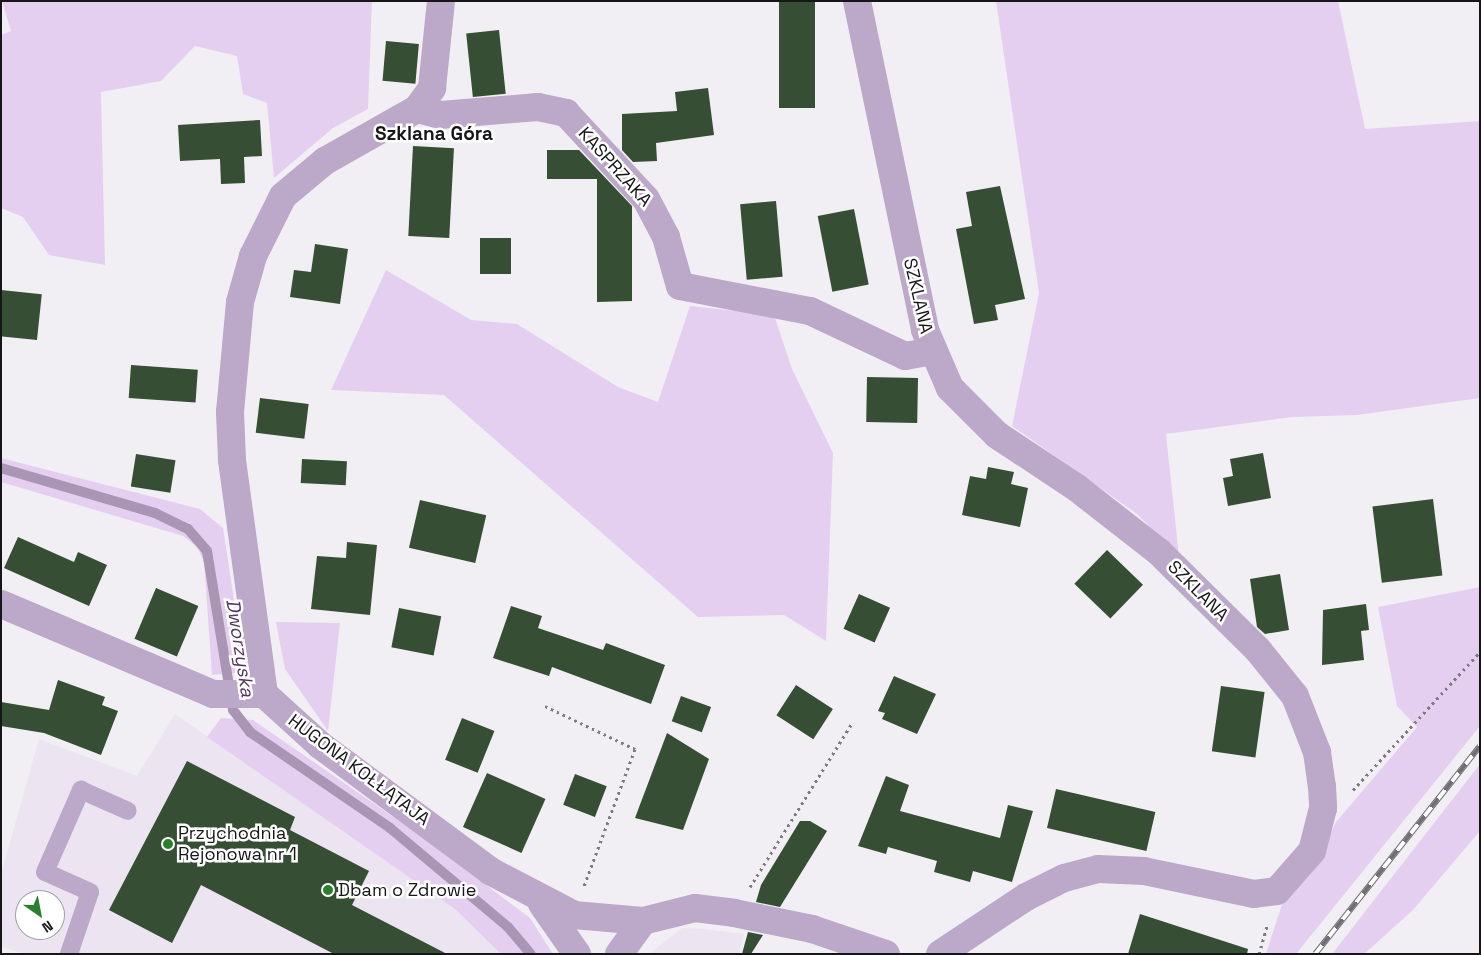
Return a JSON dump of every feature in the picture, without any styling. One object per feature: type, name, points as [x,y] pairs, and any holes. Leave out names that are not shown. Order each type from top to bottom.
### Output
[{"type":"street","points":[[1,604],[213,694],[264,694],[232,450],[230,412],[240,302],[253,256],[283,196],[325,161],[416,109],[432,88],[442,1]]},
{"type":"street","name":"SZKLANA","points":[[856,1],[932,351],[950,388],[984,424],[1159,552],[1276,671],[1296,696],[1317,752],[1323,808],[1312,851],[1277,891],[1254,894],[1144,871],[1098,869],[1064,878],[1026,897],[940,954]]},
{"type":"street","name":"KASPRZAKA","points":[[416,109],[441,115],[538,107],[566,113],[646,200],[666,236],[680,286],[810,311],[905,356],[932,351]]},
{"type":"street","name":"HUGONA KOŁŁĄTAJA","points":[[264,694],[320,745],[490,871],[539,900],[574,915],[643,921],[695,908],[734,913],[812,930],[886,954]]},
{"type":"street","name":"HUGONA KOŁŁĄTAJA","points":[[539,900],[577,954]]},
{"type":"street","points":[[619,954],[643,921]]},
{"type":"lane","points":[[69,954],[90,892],[45,872],[81,790],[128,811]]},
{"type":"path","points":[[1319,828],[1480,652]]},
{"type":"path","points":[[545,706],[635,749],[574,915]]},
{"type":"path","points":[[734,913],[852,723]]},
{"type":"shaded area","points":[[2,1],[372,1],[368,109],[333,128],[274,178],[267,103],[243,94],[237,56],[195,46],[161,81],[101,92],[105,265],[49,255],[23,217],[1,208],[1,35],[11,31]]},
{"type":"shaded area","points":[[996,1],[1338,1],[1365,129],[1480,121],[1480,398],[1357,415],[1292,417],[1166,434],[1179,557],[1137,514],[1012,426],[1039,293]]},
{"type":"shaded area","points":[[386,270],[471,320],[517,324],[618,387],[658,402],[690,306],[774,315],[792,369],[833,453],[826,641],[784,615],[698,617],[444,395],[331,390]]},
{"type":"shaded area","points":[[1,458],[200,509],[223,528],[245,672],[212,675],[204,562],[197,547],[183,536],[1,482]]},
{"type":"shaded area","points":[[1480,587],[1480,726],[1296,954],[1266,954],[1283,901],[1310,875],[1336,822],[1417,727],[1397,706],[1378,607]]},
{"type":"shaded area","points":[[276,622],[340,623],[328,731],[285,669]]},
{"type":"shaded area","points":[[175,714],[455,909],[501,954],[25,954],[1,947],[1,874],[39,739],[137,776]]},
{"type":"shaded area","points":[[221,718],[253,720],[421,836],[530,918],[553,954],[501,954],[455,909],[207,737]]},
{"type":"shaded area","points":[[1480,764],[1480,831],[1412,911],[1364,954],[1332,954]]},
{"type":"shaded area","points":[[682,928],[744,934],[739,954],[649,954]]},
{"type":"building","points":[[779,1],[815,1],[815,108],[779,108]]},
{"type":"building","points":[[499,30],[506,94],[473,97],[466,33]]},
{"type":"building","points":[[386,41],[419,44],[415,84],[383,81]]},
{"type":"building","points":[[708,88],[714,135],[656,143],[657,161],[633,162],[622,150],[622,114],[677,111],[675,92]]},
{"type":"building","points":[[260,120],[262,156],[244,157],[245,183],[221,184],[220,159],[180,161],[178,125]]},
{"type":"building","points":[[413,146],[454,148],[449,238],[408,236]]},
{"type":"building","points":[[547,150],[579,150],[632,206],[632,301],[597,302],[597,179],[547,179]]},
{"type":"building","points":[[1000,186],[1025,299],[995,305],[998,320],[974,324],[956,229],[972,226],[966,192]]},
{"type":"building","points":[[776,201],[783,277],[747,280],[740,204]]},
{"type":"building","points":[[854,209],[869,285],[832,292],[818,216]]},
{"type":"building","points":[[480,238],[511,238],[511,274],[480,274]]},
{"type":"building","points":[[315,244],[348,249],[340,304],[290,297],[294,270],[311,272]]},
{"type":"building","points":[[1,290],[42,294],[37,340],[1,336]]},
{"type":"building","points":[[131,365],[198,370],[196,403],[129,398]]},
{"type":"building","points":[[867,377],[918,378],[917,423],[866,422]]},
{"type":"building","points":[[260,398],[309,404],[304,439],[256,433]]},
{"type":"building","points":[[1263,453],[1271,498],[1228,506],[1223,478],[1233,476],[1230,459]]},
{"type":"building","points":[[136,454],[176,460],[170,493],[131,487]]},
{"type":"building","points":[[302,459],[347,461],[346,485],[301,483]]},
{"type":"building","points":[[988,467],[1014,472],[1011,484],[1028,488],[1020,527],[962,515],[970,476],[986,479]]},
{"type":"building","points":[[1433,499],[1442,575],[1382,583],[1372,506]]},
{"type":"building","points":[[420,500],[486,515],[475,563],[409,548]]},
{"type":"building","points":[[18,537],[74,562],[78,552],[107,565],[89,606],[4,568]]},
{"type":"building","points":[[347,542],[377,545],[370,615],[311,609],[317,556],[346,558]]},
{"type":"building","points":[[1107,550],[1143,585],[1110,619],[1074,584]]},
{"type":"building","points":[[1280,574],[1289,630],[1265,634],[1257,627],[1250,579]]},
{"type":"building","points":[[156,588],[198,606],[177,657],[135,639]]},
{"type":"building","points":[[859,594],[890,608],[875,643],[844,629]]},
{"type":"building","points":[[1366,604],[1369,630],[1361,631],[1364,660],[1322,665],[1323,610]]},
{"type":"building","points":[[511,606],[542,616],[538,628],[603,650],[606,643],[665,665],[651,704],[552,667],[549,676],[493,658]]},
{"type":"building","points":[[399,608],[441,616],[434,655],[391,647]]},
{"type":"building","points":[[894,676],[936,694],[917,734],[882,719],[885,713],[878,711]]},
{"type":"building","points":[[58,680],[105,697],[102,705],[118,711],[101,755],[44,733],[1,726],[1,702],[49,710]]},
{"type":"building","points":[[796,685],[833,709],[813,739],[776,715]]},
{"type":"building","points":[[1221,686],[1265,692],[1255,757],[1212,751]]},
{"type":"building","points":[[681,696],[711,707],[702,732],[672,721]]},
{"type":"building","points":[[462,718],[494,731],[478,773],[445,760]]},
{"type":"building","points":[[667,733],[709,759],[683,830],[635,818]]},
{"type":"building","points":[[187,761],[295,817],[290,830],[369,871],[352,905],[447,954],[334,954],[201,885],[172,943],[109,910]]},
{"type":"building","points":[[487,773],[545,799],[521,853],[463,827]]},
{"type":"building","points":[[575,774],[607,786],[595,817],[563,805]]},
{"type":"building","points":[[886,776],[909,785],[900,811],[1000,838],[1008,805],[1033,811],[1012,882],[973,871],[970,882],[934,872],[937,861],[888,847],[886,854],[858,846]]},
{"type":"building","points":[[1056,789],[1155,812],[1146,851],[1047,828]]},
{"type":"building","points":[[800,821],[810,821],[827,831],[780,907],[756,902],[761,885]]},
{"type":"building","points":[[1140,914],[1248,949],[1247,954],[1128,954]]},
{"type":"building","points":[[748,932],[763,935],[751,954],[742,954]]},
{"type":"waterway","name":"Dworzyska","points":[[1,468],[155,513],[188,529],[207,551],[233,710],[250,732],[390,828],[508,927],[531,954]]},
{"type":"railway","points":[[1315,954],[1480,746]]},
{"type":"place","name":"Przychodnia Rejonowa nr 1","points":[[168,844]]},
{"type":"place","name":"Dbam o Zdrowie","points":[[328,890]]},
{"type":"district","name":"Szklana Góra","points":[[434,134]]}]
